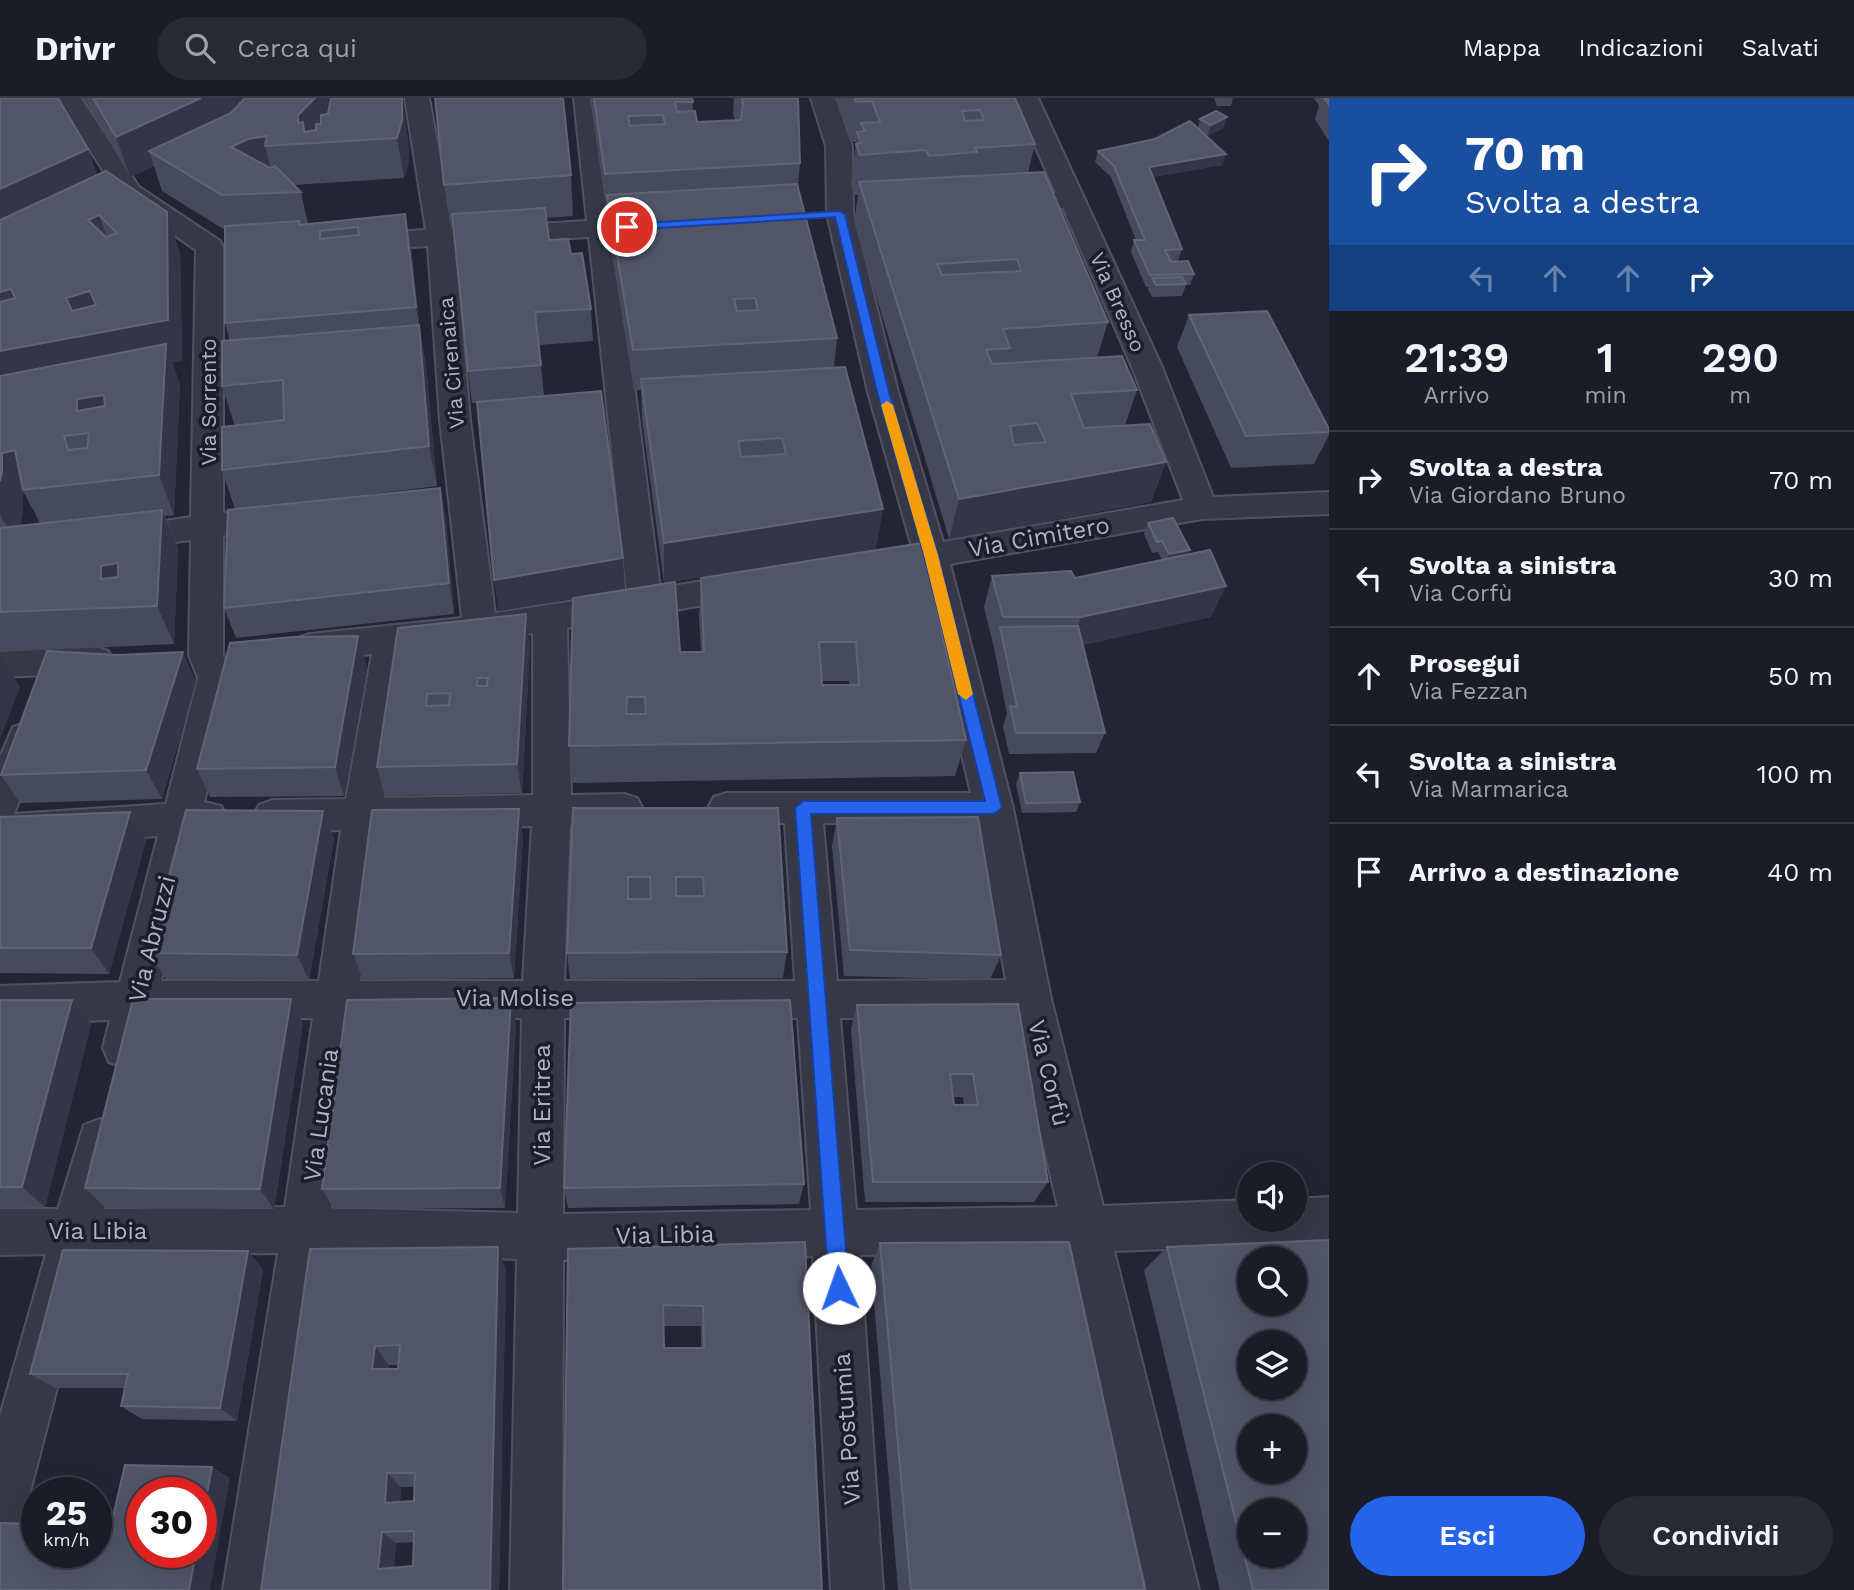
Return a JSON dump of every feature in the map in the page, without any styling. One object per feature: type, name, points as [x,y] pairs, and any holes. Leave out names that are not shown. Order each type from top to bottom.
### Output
[{"type":"street","name":"Via Sorrento","points":[[69,98],[129,192],[224,247],[208,370],[207,655]]},
{"type":"street","name":"Via Cirenaica","points":[[417,98],[441,239],[435,351],[469,419],[452,500],[480,628]]},
{"type":"street","points":[[586,98],[645,602]]},
{"type":"street","name":"Via Corfù","points":[[822,98],[839,146],[827,215],[869,393],[931,555],[994,808],[1030,999],[1172,1590]]},
{"type":"street","name":"Via Bresso","points":[[1026,98],[1147,367],[1202,508]]},
{"type":"street","points":[[976,206],[1072,200]]},
{"type":"street","points":[[827,215],[867,212]]},
{"type":"street","points":[[332,243],[680,224]]},
{"type":"street","name":"Via Cimitero","points":[[877,564],[1202,508],[1329,503]]},
{"type":"street","points":[[91,541],[263,520]]},
{"type":"street","points":[[273,650],[392,640],[550,620],[781,580]]},
{"type":"street","name":"Via Eritrea","points":[[536,1590],[542,998],[552,809],[550,620]]},
{"type":"street","name":"Via Lucania","points":[[249,1590],[305,1230],[362,815],[392,640]]},
{"type":"street","name":"Via Abruzzi","points":[[0,1507],[77,1232],[183,817],[216,678],[207,655]]},
{"type":"street","points":[[0,664],[130,658]]},
{"type":"street","points":[[0,804],[55,662]]},
{"type":"street","name":"Via Postumia","points":[[803,808],[835,1233],[857,1590]]},
{"type":"street","points":[[0,831],[183,817],[552,809],[994,808]]},
{"type":"street","name":"Via Molise","points":[[0,1005],[136,1000],[1030,999]]},
{"type":"street","name":"Via Libia","points":[[0,1231],[305,1230],[540,1237],[1087,1229],[1329,1220]]},
{"type":"building","points":[[0,98],[58,98],[88,149],[0,189]]},
{"type":"building","points":[[93,98],[201,98],[116,137]]},
{"type":"building","points":[[245,98],[315,98],[298,115],[298,123],[303,122],[304,132],[316,130],[316,124],[321,124],[321,115],[328,114],[331,98],[402,98],[402,120],[397,138],[265,146],[267,136],[248,139],[231,147],[270,168],[275,166],[301,192],[222,195],[149,151],[231,113]]},
{"type":"building","points":[[435,98],[563,98],[571,175],[444,185]]},
{"type":"building","points":[[594,98],[692,98],[693,102],[675,102],[677,112],[695,111],[697,122],[741,120],[742,98],[798,98],[800,163],[605,174]],"holes":[[[663,115],[665,124],[630,126],[628,116]]]},
{"type":"building","points":[[855,98],[1015,98],[1035,144],[975,148],[977,152],[929,156],[926,150],[860,155],[856,144],[861,143],[857,132],[865,131],[861,123],[880,122],[872,101],[856,102]],"holes":[[[980,110],[984,120],[965,121],[962,111]]]},
{"type":"building","points":[[1216,111],[1227,117],[1211,125],[1200,119]]},
{"type":"building","points":[[1190,121],[1226,154],[1149,167],[1182,249],[1165,250],[1171,262],[1188,261],[1194,274],[1150,275],[1134,240],[1145,240],[1114,166],[1098,151],[1155,139]]},
{"type":"building","points":[[106,171],[167,212],[168,320],[0,351],[0,302],[15,298],[11,289],[0,292],[0,220]],"holes":[[[99,215],[117,233],[106,237],[88,220]],[[90,291],[96,305],[72,311],[66,298]]]},
{"type":"building","points":[[1044,172],[1108,322],[1003,329],[1010,348],[986,350],[992,364],[1122,356],[1137,390],[1071,394],[1084,428],[1150,424],[1166,462],[959,499],[859,182]],"holes":[[[1017,259],[1021,271],[942,275],[937,264]],[[1037,423],[1046,442],[1014,445],[1010,426]]]},
{"type":"building","points":[[797,184],[837,338],[633,350],[607,195]],"holes":[[[755,298],[758,310],[737,311],[734,299]]]},
{"type":"building","points":[[545,208],[549,240],[568,239],[571,254],[582,253],[591,309],[535,312],[541,365],[468,371],[452,214]]},
{"type":"building","points":[[405,214],[416,307],[225,323],[225,226],[299,221],[299,225]],"holes":[[[358,227],[359,235],[320,239],[320,231]]]},
{"type":"building","points":[[1182,277],[1186,284],[1156,285],[1152,278]]},
{"type":"building","points":[[1267,311],[1329,432],[1246,436],[1189,315]]},
{"type":"building","points":[[419,325],[429,446],[222,470],[222,427],[284,420],[283,380],[222,386],[222,341]]},
{"type":"building","points":[[166,344],[159,475],[23,490],[15,450],[2,453],[0,481],[0,376]],"holes":[[[104,395],[105,406],[77,411],[77,399]],[[89,433],[87,448],[68,450],[64,436]]]},
{"type":"building","points":[[845,367],[883,509],[664,543],[641,379]],"holes":[[[782,438],[786,454],[741,457],[738,441]]]},
{"type":"building","points":[[601,391],[623,558],[494,580],[477,402]]},
{"type":"building","points":[[440,488],[449,583],[224,608],[228,510]]},
{"type":"building","points":[[162,510],[157,606],[0,612],[0,528]],"holes":[[[118,563],[118,577],[101,579],[101,566]]]},
{"type":"building","points":[[1173,518],[1190,550],[1169,554],[1162,541],[1157,542],[1148,523]]},
{"type":"building","points":[[922,543],[966,740],[569,746],[573,598],[675,582],[680,652],[704,652],[701,578]],"holes":[[[819,642],[856,642],[859,685],[822,685]],[[627,697],[645,697],[646,714],[626,714]]]},
{"type":"building","points":[[1210,550],[1226,586],[1081,617],[1003,617],[992,576],[1071,571],[1075,578]]},
{"type":"building","points":[[526,614],[517,764],[377,767],[398,628]],"holes":[[[478,678],[488,678],[487,686],[477,686]],[[450,693],[449,705],[426,706],[427,694]]]},
{"type":"building","points":[[1078,626],[1105,733],[1016,733],[1010,706],[1017,707],[1000,627]]},
{"type":"building","points":[[358,636],[335,767],[197,769],[230,643],[293,637]]},
{"type":"building","points":[[47,651],[117,655],[183,652],[146,770],[1,775]]},
{"type":"building","points":[[1073,772],[1080,802],[1026,803],[1020,773]]},
{"type":"building","points":[[573,808],[778,808],[787,952],[567,953]],"holes":[[[628,877],[650,877],[651,899],[628,899]],[[676,877],[703,877],[704,896],[676,896]]]},
{"type":"building","points":[[519,809],[509,953],[353,954],[372,810]]},
{"type":"building","points":[[186,810],[323,811],[297,955],[149,953]]},
{"type":"building","points":[[130,812],[91,948],[0,948],[0,817]]},
{"type":"building","points":[[978,817],[1001,955],[850,950],[837,818]]},
{"type":"building","points":[[511,998],[500,1188],[322,1189],[347,1000]]},
{"type":"building","points":[[133,999],[291,999],[260,1189],[85,1188]]},
{"type":"building","points":[[0,1000],[72,1000],[22,1187],[0,1187]]},
{"type":"building","points":[[790,1000],[804,1184],[564,1188],[571,1003]]},
{"type":"building","points":[[1018,1004],[1048,1182],[873,1182],[857,1005]],"holes":[[[950,1074],[973,1074],[978,1105],[954,1105]]]},
{"type":"building","points":[[1329,1240],[1329,1590],[1253,1590],[1247,1568],[1307,1568],[1307,1498],[1237,1498],[1237,1526],[1167,1247]]},
{"type":"building","points":[[805,1242],[822,1590],[563,1590],[568,1249]],"holes":[[[663,1305],[703,1306],[704,1348],[664,1348]]]},
{"type":"building","points":[[1069,1242],[1145,1590],[911,1590],[880,1243]]},
{"type":"building","points":[[498,1247],[490,1590],[261,1590],[310,1249]],"holes":[[[400,1345],[398,1369],[372,1369],[375,1346]],[[387,1473],[415,1473],[414,1501],[385,1503]],[[414,1531],[413,1566],[378,1569],[382,1532]]]},
{"type":"building","points":[[63,1250],[248,1251],[220,1408],[121,1406],[128,1374],[30,1374]]},
{"type":"building","points":[[125,1465],[212,1467],[210,1477],[126,1477],[126,1568],[193,1568],[189,1590],[0,1590],[0,1523],[21,1524],[21,1568],[112,1568],[112,1521]]},
{"type":"slow traffic","points":[[887,405],[931,555],[966,694]]},
{"type":"route","points":[[627,227],[840,214],[883,392],[931,555],[994,808],[803,808],[839,1288]]}]
